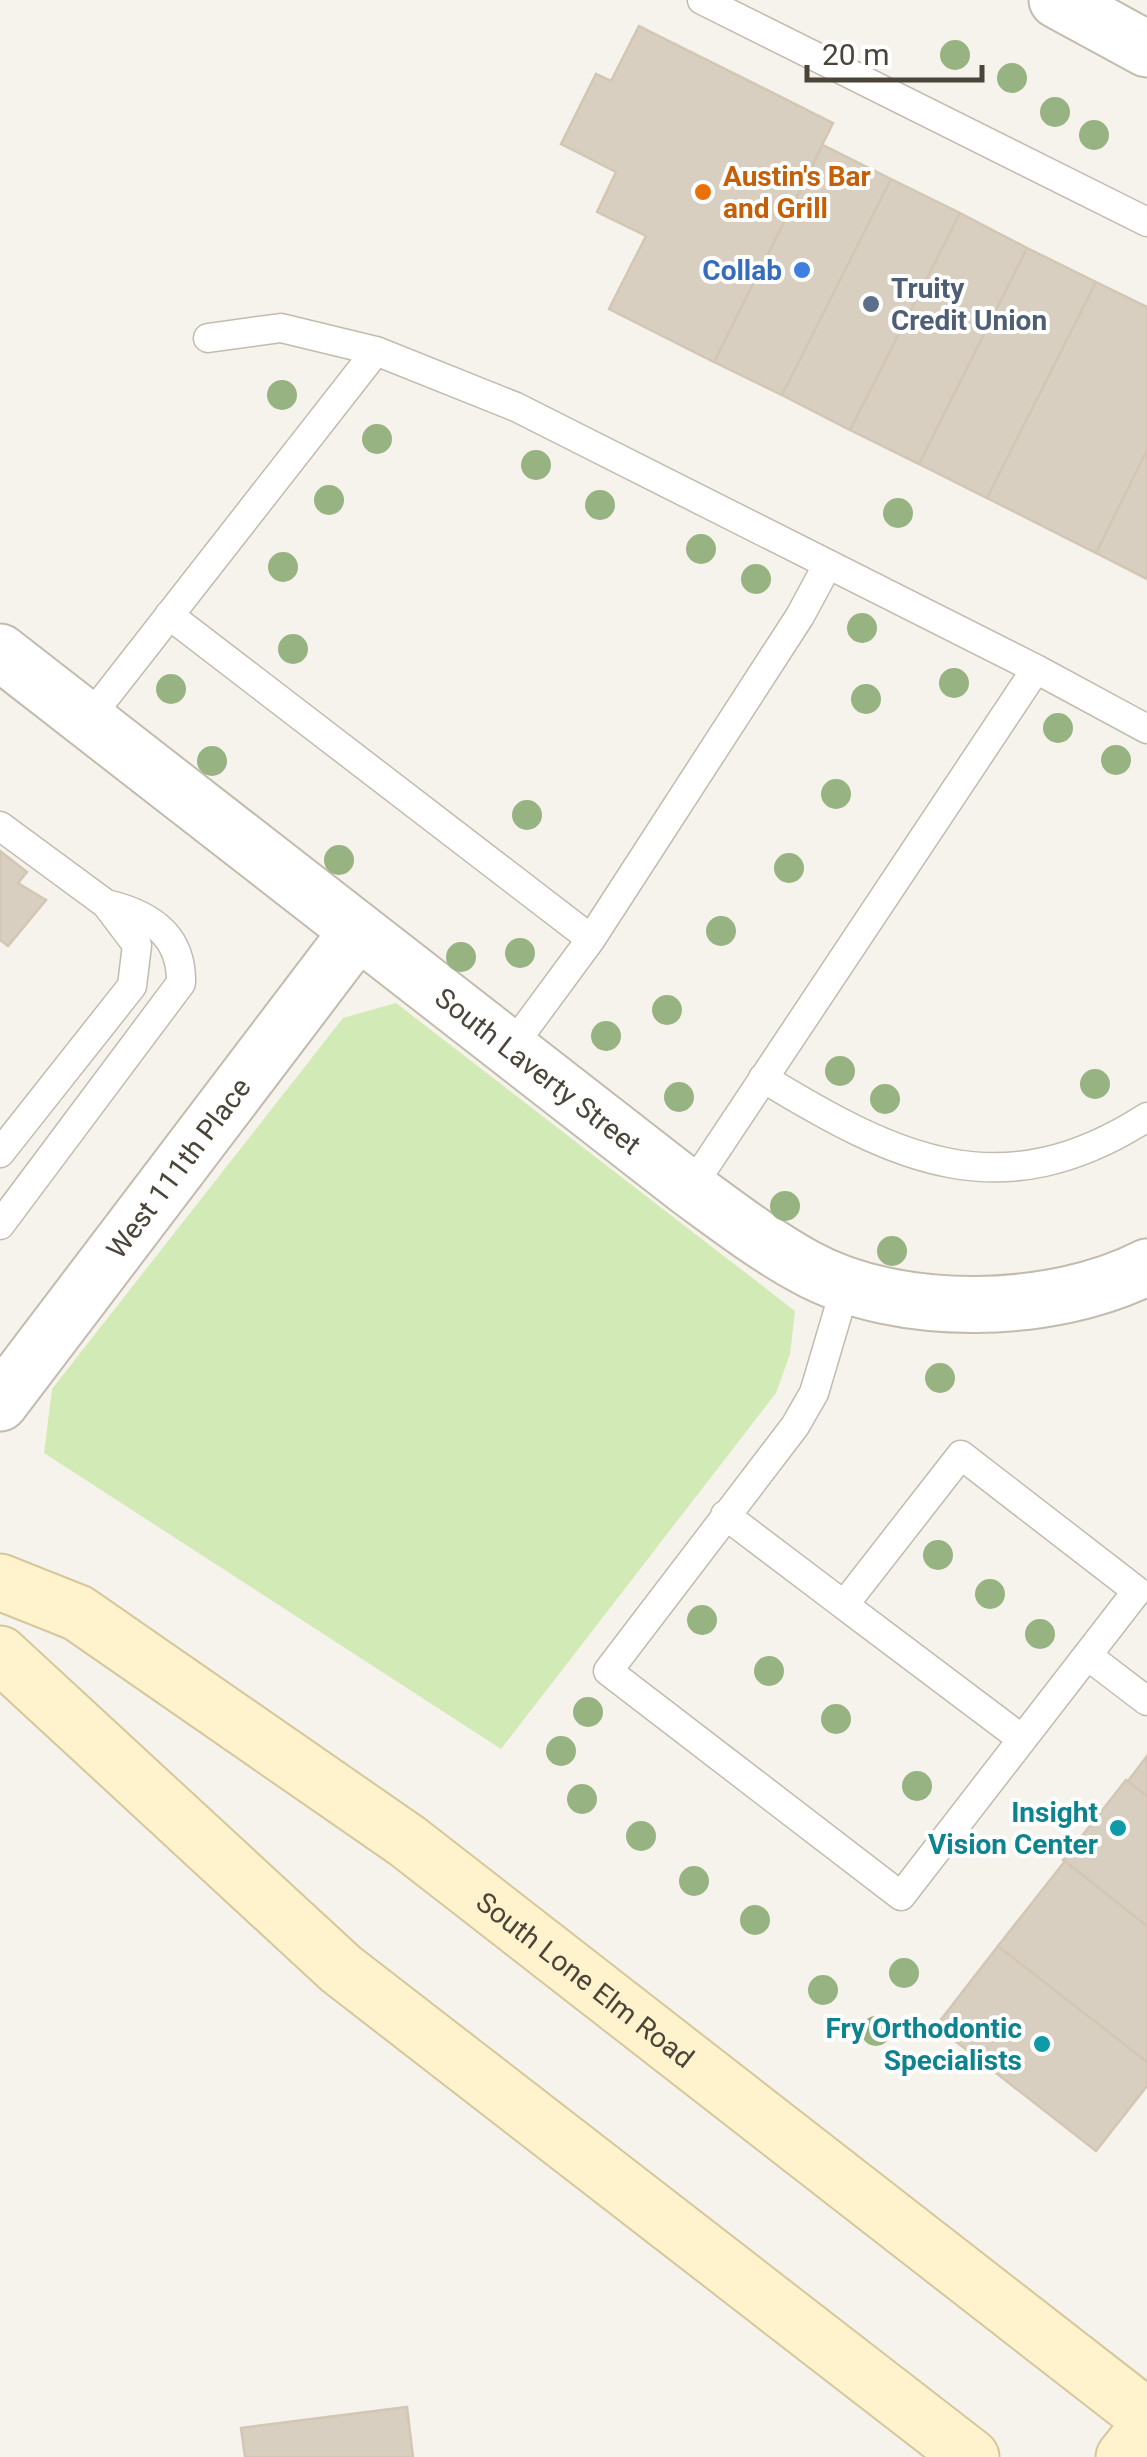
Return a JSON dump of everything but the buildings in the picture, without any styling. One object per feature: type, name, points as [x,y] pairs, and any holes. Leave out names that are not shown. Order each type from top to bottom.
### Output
[{"type":"street","points":[[1057,0],[1147,49]]},
{"type":"street","name":"South Laverty Street","points":[[0,652],[690,1189],[806,1268],[846,1285],[979,1306],[1045,1302],[1097,1290],[1147,1268]]},
{"type":"street","name":"West 111th Place","points":[[0,1403],[358,932]]},
{"type":"street","name":"South Lone Elm Road","points":[[0,1582],[78,1613],[407,1841],[1147,2417]]},
{"type":"street","points":[[0,1654],[342,1969],[971,2457]]},
{"type":"street","points":[[1124,2457],[1147,2428]]},
{"type":"lane","points":[[702,0],[1147,222]]},
{"type":"lane","points":[[208,338],[281,328],[376,351],[516,407],[1036,668],[1147,729]]},
{"type":"lane","points":[[86,722],[376,351]]},
{"type":"lane","points":[[510,1050],[592,939],[800,616],[828,564]]},
{"type":"lane","points":[[170,616],[592,939]]},
{"type":"lane","points":[[690,1189],[1036,668]]},
{"type":"lane","points":[[0,826],[106,904],[137,945],[132,986],[0,1153]]},
{"type":"lane","points":[[0,1225],[181,983],[182,960],[166,932],[138,912],[106,904]]},
{"type":"lane","points":[[763,1078],[852,1132],[896,1151],[968,1166],[1019,1166],[1073,1156],[1147,1116]]},
{"type":"lane","points":[[844,1605],[960,1454],[1142,1589],[901,1896],[608,1670],[795,1426],[814,1392],[846,1285]]},
{"type":"lane","points":[[725,1515],[1022,1739]]},
{"type":"lane","points":[[1088,1656],[1147,1701]]},
{"type":"green space","points":[[396,1003],[795,1311],[790,1354],[776,1393],[501,1749],[44,1453],[52,1389],[343,1018]]},
{"type":"place","name":"Austin's Bar and Grill","points":[[703,192]]},
{"type":"place","name":"Collab","points":[[802,270]]},
{"type":"place","name":"Truity Credit Union","points":[[871,304]]},
{"type":"place","name":"Insight Vision Center","points":[[1118,1828]]},
{"type":"place","name":"Fry Orthodontic Specialists","points":[[1042,2044]]}]
